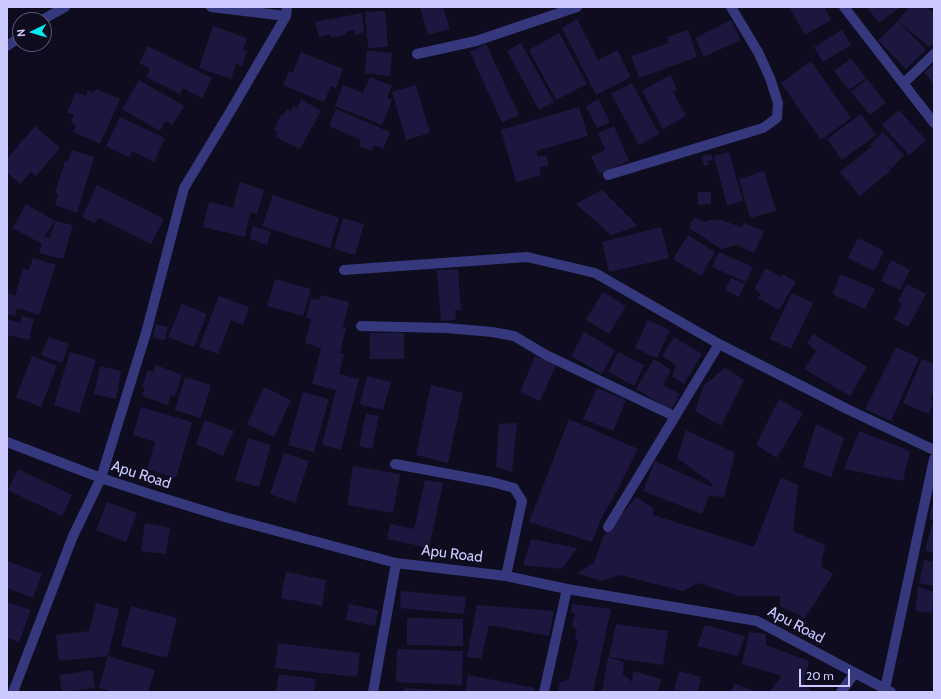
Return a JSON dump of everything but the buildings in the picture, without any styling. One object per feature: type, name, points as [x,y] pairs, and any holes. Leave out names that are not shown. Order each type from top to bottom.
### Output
[{"type":"street","points":[[52,14],[65,7]]},
{"type":"street","points":[[13,692],[72,536],[101,478],[146,333],[184,188],[230,112],[286,12],[211,7]]},
{"type":"street","points":[[417,54],[476,41],[577,7]]},
{"type":"street","points":[[608,175],[763,128],[777,118],[778,103],[770,78],[758,52],[731,7]]},
{"type":"street","points":[[844,7],[934,123]]},
{"type":"street","points":[[904,83],[934,54]]},
{"type":"street","points":[[344,270],[527,258],[595,273],[719,344],[849,410],[934,450]]},
{"type":"street","points":[[361,326],[446,328],[492,332],[514,336],[546,355],[674,416]]},
{"type":"street","points":[[608,527],[719,344]]},
{"type":"street","name":"Apu Road","points":[[7,442],[101,478],[228,518],[396,563],[506,576],[567,589],[756,621],[888,691]]},
{"type":"street","points":[[888,691],[934,460]]},
{"type":"street","points":[[395,464],[492,482],[514,488],[522,501],[518,526],[506,576]]},
{"type":"street","points":[[374,692],[396,563]]},
{"type":"street","points":[[544,692],[567,589]]},
{"type":"street","points":[[841,692],[855,673]]}]
